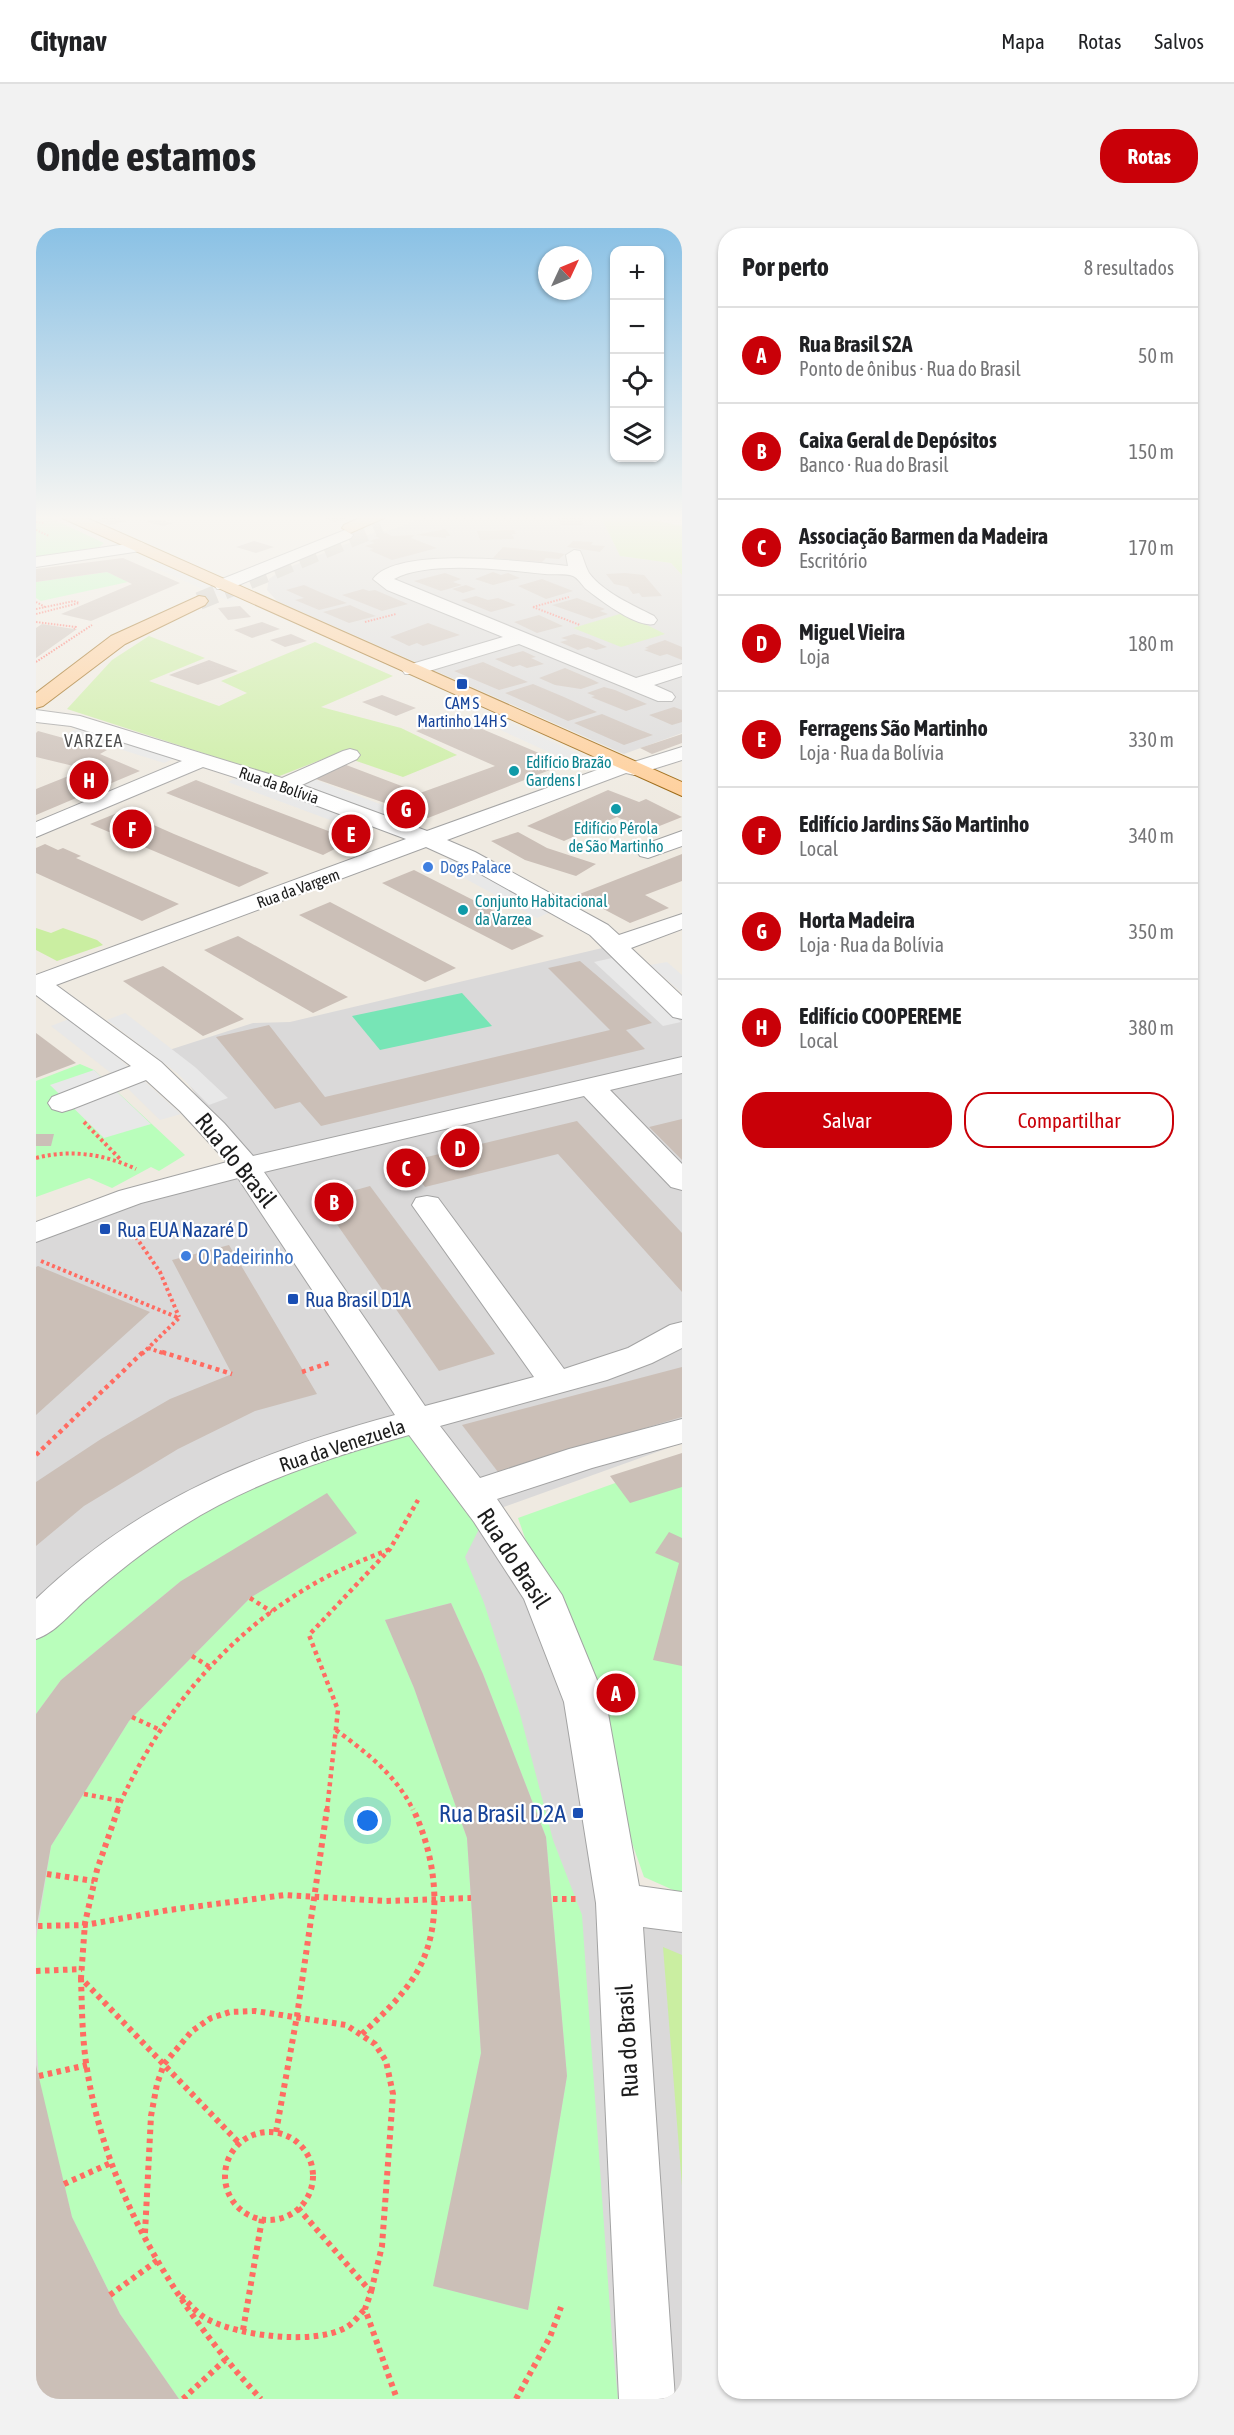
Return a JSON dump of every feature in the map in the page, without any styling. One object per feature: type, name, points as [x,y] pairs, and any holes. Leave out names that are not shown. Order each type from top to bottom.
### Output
[{"type":"main road","points":[[37,700],[100,634],[138,616]]},
{"type":"main road","points":[[37,700],[118,640],[165,616]]},
{"type":"main road","points":[[293,616],[682,790]]},
{"type":"street","points":[[465,616],[665,697]]},
{"type":"street","points":[[642,616],[648,620]]},
{"type":"street","points":[[412,670],[520,639]]},
{"type":"street","points":[[635,685],[682,670]]},
{"type":"street","name":"Rua da Bolívia","points":[[37,700],[73,720],[283,785],[429,840],[467,857],[599,930],[682,1011]]},
{"type":"street","name":"Rua da Vargem","points":[[36,983],[630,767],[682,753]]},
{"type":"street","points":[[283,785],[350,755]]},
{"type":"street","points":[[36,830],[202,760]]},
{"type":"street","points":[[648,851],[682,838]]},
{"type":"street","points":[[615,945],[682,921]]},
{"type":"street","name":"Rua do Brasil","points":[[36,983],[151,1068],[206,1119],[246,1167],[417,1421],[472,1494],[542,1595],[585,1702],[647,2399]]},
{"type":"street","points":[[38,1247],[130,1197],[246,1167],[682,1065]]},
{"type":"street","points":[[62,1103],[151,1068]]},
{"type":"street","points":[[591,1087],[682,1181]]},
{"type":"street","points":[[427,1205],[555,1382]]},
{"type":"street","name":"Rua da Venezuela","points":[[36,1624],[75,1587],[129,1545],[197,1501],[311,1451],[371,1432],[619,1364],[682,1333]]},
{"type":"street","points":[[472,1494],[582,1458],[682,1431]]},
{"type":"street","points":[[603,1901],[682,1912]]},
{"type":"path","points":[[361,623],[386,616]]},
{"type":"path","points":[[557,616],[580,625]]},
{"type":"path","points":[[36,624],[41,625]]},
{"type":"path","points":[[36,624],[76,627],[74,628]]},
{"type":"path","points":[[36,662],[84,630]]},
{"type":"path","points":[[70,634],[75,635]]},
{"type":"path","points":[[62,1103],[121,1160],[142,1172]]},
{"type":"path","points":[[36,1158],[63,1153],[121,1160]]},
{"type":"path","points":[[125,1221],[159,1272],[179,1318]]},
{"type":"path","points":[[38,1247],[179,1318]]},
{"type":"path","points":[[36,1455],[179,1318]]},
{"type":"path","points":[[148,1348],[232,1374]]},
{"type":"path","points":[[302,1372],[329,1363]]},
{"type":"path","points":[[276,2132],[297,2016],[338,1710],[309,1635],[390,1549],[418,1500]]},
{"type":"path","points":[[261,2399],[225,2360],[176,2292],[122,2188],[98,2122],[87,2065],[82,2019],[81,1978],[85,1925],[94,1881],[121,1801],[142,1755],[158,1729],[195,1681],[230,1646],[309,1587],[390,1549]]},
{"type":"path","points":[[250,1598],[273,1612]]},
{"type":"path","points":[[192,1656],[210,1667]]},
{"type":"path","points":[[132,1717],[158,1729]]},
{"type":"path","points":[[336,1730],[376,1760],[408,1800],[424,1834],[435,1880],[428,1947],[417,1972],[402,1994],[362,2034]]},
{"type":"path","points":[[84,1794],[121,1801]]},
{"type":"path","points":[[47,1874],[94,1881]]},
{"type":"path","points":[[38,1926],[85,1925],[246,1899],[314,1896],[386,1901],[471,1898]]},
{"type":"path","points":[[553,1899],[603,1901]]},
{"type":"path","points":[[36,1971],[82,1968]]},
{"type":"path","points":[[81,1978],[240,2144]]},
{"type":"path","points":[[145,2233],[151,2116],[157,2084],[164,2064],[192,2031],[211,2018],[230,2012],[255,2011],[346,2025],[375,2044],[386,2061],[393,2094],[382,2246],[366,2309],[346,2327],[324,2335],[291,2338],[243,2330],[209,2320],[176,2292]]},
{"type":"path","points":[[39,2076],[87,2065]]},
{"type":"path","points":[[265,2132],[276,2132],[302,2145],[314,2170],[307,2197],[298,2208],[283,2217],[262,2219],[249,2215],[235,2205],[226,2190],[225,2174],[230,2157],[240,2144],[252,2136],[265,2132]]},
{"type":"path","points":[[64,2184],[113,2162]]},
{"type":"path","points":[[298,2208],[371,2292]]},
{"type":"path","points":[[243,2330],[262,2219]]},
{"type":"path","points":[[110,2295],[158,2260]]},
{"type":"path","points":[[516,2399],[550,2337],[561,2307]]},
{"type":"path","points":[[366,2309],[397,2399]]},
{"type":"path","points":[[183,2399],[225,2360]]},
{"type":"shaded area","points":[[312,616],[682,616],[682,733],[624,754]]},
{"type":"shaded area","points":[[498,717],[581,755],[566,760],[483,722]]},
{"type":"shaded area","points":[[80,727],[175,758],[164,763],[69,733]]},
{"type":"shaded area","points":[[240,776],[370,824],[357,830],[228,782]]},
{"type":"shaded area","points":[[314,779],[401,812],[389,817],[302,784]]},
{"type":"shaded area","points":[[451,858],[551,912],[537,918],[437,863]]},
{"type":"shaded area","points":[[615,945],[682,1011],[682,1443],[487,1513],[542,1595],[620,1889],[682,1912],[682,2399],[36,2399],[36,1233],[245,1166],[166,1051],[253,1023],[290,1022]]},
{"type":"shaded area","points":[[612,958],[681,1022],[663,1026],[594,962]]},
{"type":"shaded area","points":[[667,962],[682,975],[682,993],[650,965]]},
{"type":"shaded area","points":[[125,1013],[195,1067],[228,1098],[209,1105],[177,1073],[107,1020]]},
{"type":"shaded area","points":[[69,1019],[105,1046],[181,1114],[160,1120],[116,1077],[51,1026]]},
{"type":"shaded area","points":[[94,1070],[151,1124],[104,1138],[50,1085]]},
{"type":"green space","points":[[612,616],[630,616],[665,634],[621,647],[573,628]]},
{"type":"green space","points":[[149,636],[205,658],[149,681],[219,706],[247,693],[221,681],[315,642],[393,676],[321,707],[401,728],[457,755],[403,777],[336,754],[277,777],[67,709],[112,660]]},
{"type":"green space","points":[[36,928],[51,933],[63,928],[97,940],[103,945],[57,961],[36,950]]},
{"type":"green space","points":[[462,993],[492,1026],[380,1050],[352,1016]]},
{"type":"green space","points":[[80,1064],[94,1070],[185,1155],[159,1171],[151,1167],[112,1188],[89,1178],[36,1197],[36,1081]]},
{"type":"green space","points":[[417,1421],[487,1513],[465,1557],[484,1603],[520,1714],[553,1840],[582,1915],[618,2399],[179,2399],[120,2314],[72,2217],[40,2089],[36,2040],[36,1939],[51,1846],[129,1721],[250,1598],[357,1533],[181,1581],[61,1680],[36,1714],[36,1624],[197,1501]],"holes":[[[451,1603],[483,1674],[546,1837],[567,2076],[528,2310],[434,2286],[481,2053],[467,1838],[414,1688],[385,1620]]]},
{"type":"green space","points":[[682,1459],[682,1894],[644,1877],[518,1518]]},
{"type":"green space","points":[[663,1947],[682,1955],[682,2186]]},
{"type":"building","points":[[71,616],[102,616],[91,621]]},
{"type":"building","points":[[225,616],[251,617],[228,620]]},
{"type":"building","points":[[333,616],[375,616],[349,623]]},
{"type":"building","points":[[542,616],[563,626],[537,633],[514,622]]},
{"type":"building","points":[[262,622],[280,629],[252,638],[234,630]]},
{"type":"building","points":[[428,623],[460,635],[423,646],[417,643],[409,646],[390,637]]},
{"type":"building","points":[[42,624],[77,629],[36,658],[36,628]]},
{"type":"building","points":[[291,634],[307,641],[285,647],[270,640]]},
{"type":"building","points":[[574,634],[607,647],[596,650],[588,647],[578,650],[560,642],[568,640],[561,638]]},
{"type":"building","points":[[665,640],[682,647],[682,660],[667,654],[660,656],[644,650],[649,649],[645,648],[648,646]]},
{"type":"building","points":[[523,651],[544,664],[527,668],[520,665],[513,667],[495,659]]},
{"type":"building","points":[[209,660],[238,671],[198,685],[169,675]]},
{"type":"building","points":[[483,662],[528,682],[499,690],[454,671]]},
{"type":"building","points":[[565,668],[599,683],[581,689],[555,685],[539,678]]},
{"type":"building","points":[[533,684],[597,712],[568,721],[505,693]]},
{"type":"building","points":[[604,687],[647,704],[626,711],[591,697],[595,696],[587,693]]},
{"type":"building","points":[[382,695],[416,708],[396,716],[362,702]]},
{"type":"building","points":[[674,707],[682,710],[682,722],[672,725],[649,715]]},
{"type":"building","points":[[602,714],[653,735],[624,745],[574,723]]},
{"type":"building","name":"Edifício Brazão Gardens I","points":[[456,718],[565,764],[428,818],[310,777],[341,763],[420,793],[495,766],[416,731]]},
{"type":"building","points":[[38,731],[107,750],[100,754],[140,771],[36,815],[36,789],[86,769],[36,757],[36,733]]},
{"type":"building","points":[[682,734],[682,743],[652,754],[640,748]]},
{"type":"building","points":[[196,780],[352,840],[323,855],[166,793]]},
{"type":"building","name":"Edifício Pérola de São Martinho","points":[[608,790],[639,802],[646,799],[682,817],[647,831],[617,817],[564,841],[527,826]]},
{"type":"building","points":[[122,811],[269,873],[239,887],[90,824]]},
{"type":"building","name":"Edifício Pérola de São Martinho","points":[[518,832],[547,848],[596,864],[576,876],[525,860],[491,841]]},
{"type":"building","points":[[45,844],[58,850],[63,848],[81,856],[76,858],[179,904],[142,921],[36,873],[36,848]]},
{"type":"building","points":[[682,854],[682,881],[645,895],[669,908],[630,923],[577,895]]},
{"type":"building","name":"Conjunto Habitacional da Varzea","points":[[414,870],[544,936],[512,950],[382,883]]},
{"type":"building","name":"Conjunto Habitacional da Varzea","points":[[330,902],[456,968],[425,982],[299,915]]},
{"type":"building","points":[[238,936],[348,997],[313,1013],[204,950]]},
{"type":"building","points":[[580,961],[652,1023],[626,1030],[645,1049],[321,1126],[300,1102],[275,1109],[216,1037],[269,1025],[325,1097],[610,1030],[548,968]]},
{"type":"building","points":[[163,966],[244,1019],[203,1036],[123,981]]},
{"type":"building","points":[[36,1033],[76,1063],[36,1078]]},
{"type":"building","points":[[682,1119],[682,1160],[649,1127]]},
{"type":"building","points":[[577,1121],[682,1233],[682,1292],[558,1154],[425,1187],[406,1162]]},
{"type":"building","points":[[36,1134],[54,1134],[51,1146],[36,1146]]},
{"type":"building","points":[[370,1186],[495,1354],[439,1371],[320,1200]]},
{"type":"building","points":[[229,1245],[317,1394],[255,1411],[178,1449],[84,1506],[36,1546],[36,1482],[101,1439],[170,1399],[232,1374],[172,1260]]},
{"type":"building","points":[[36,1267],[150,1312],[36,1415]]},
{"type":"building","points":[[682,1367],[682,1417],[498,1472],[462,1425]]},
{"type":"building","points":[[682,1453],[682,1487],[630,1503],[610,1476]]},
{"type":"building","points":[[327,1493],[357,1533],[250,1598],[129,1721],[51,1846],[36,1930],[36,1714],[61,1680],[181,1581]]},
{"type":"building","points":[[669,1532],[682,1538],[682,1666],[653,1660],[679,1563],[655,1553]]},
{"type":"building","points":[[451,1603],[483,1674],[546,1837],[567,2076],[528,2310],[433,2286],[481,2053],[467,1838],[414,1688],[385,1620]]},
{"type":"building","points":[[36,2065],[72,2217],[120,2314],[179,2399],[36,2399]]},
{"type":"place","name":"CAM S Martinho 14H S","points":[[462,684]]},
{"type":"place","name":"Edifício Brazão Gardens I","points":[[514,771]]},
{"type":"place","name":"Edifício COOPEREME","points":[[89,780]]},
{"type":"place","name":"Horta Madeira","points":[[406,809]]},
{"type":"place","name":"Edifício Pérola de São Martinho","points":[[616,809]]},
{"type":"place","name":"Edifício Jardins São Martinho","points":[[132,829]]},
{"type":"place","name":"Ferragens São Martinho","points":[[351,834]]},
{"type":"place","name":"Dogs Palace","points":[[428,867]]},
{"type":"place","name":"Conjunto Habitacional da Varzea","points":[[463,910]]},
{"type":"place","name":"Miguel Vieira","points":[[460,1148]]},
{"type":"place","name":"Associação Barmen da Madeira","points":[[406,1168]]},
{"type":"place","name":"Caixa Geral de Depósitos","points":[[334,1202]]},
{"type":"place","name":"Rua EUA Nazaré D","points":[[105,1229]]},
{"type":"place","name":"O Padeirinho","points":[[186,1256]]},
{"type":"place","name":"Rua Brasil D1A","points":[[293,1299]]},
{"type":"place","name":"Rua Brasil S2A","points":[[616,1693]]},
{"type":"place","name":"Rua Brasil D2A","points":[[578,1813]]},
{"type":"district","name":"VARZEA","points":[[94,740]]}]
